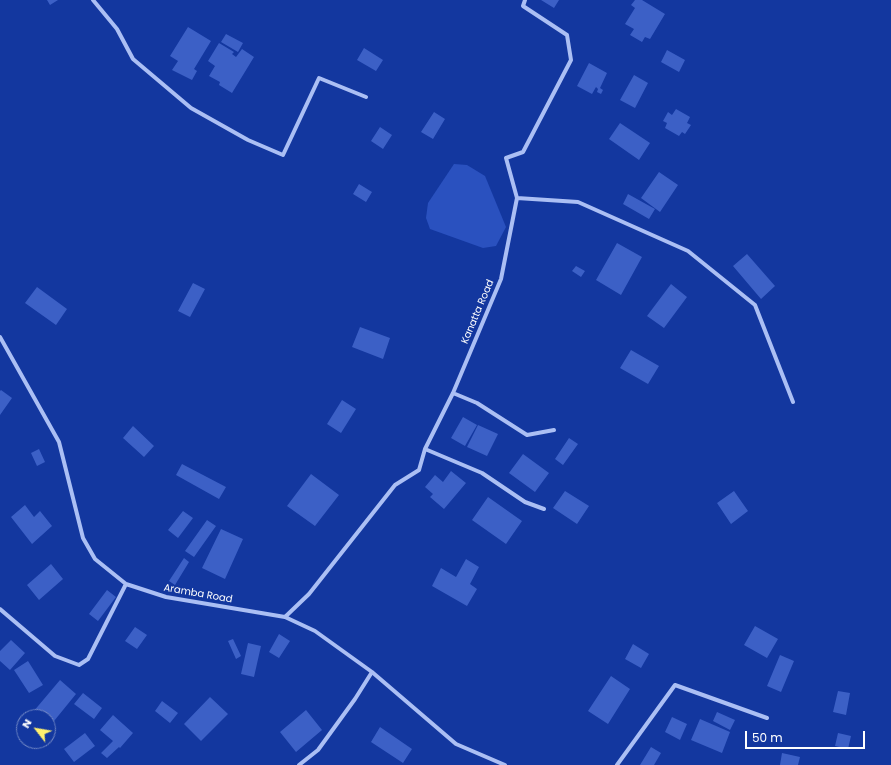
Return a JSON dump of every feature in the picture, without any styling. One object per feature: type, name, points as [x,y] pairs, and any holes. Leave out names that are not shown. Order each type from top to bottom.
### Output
[{"type":"street","points":[[93,0],[117,29],[133,59],[191,108],[248,140],[283,155],[319,78],[366,97]]},
{"type":"street","name":"Kanatta Road","points":[[285,616],[309,594],[396,486],[419,470],[425,450],[453,393],[501,279],[516,198],[506,158],[522,152],[571,60],[567,35],[523,6],[525,0]]},
{"type":"street","points":[[516,198],[578,202],[688,251],[755,305],[793,402]]},
{"type":"street","name":"Aramba Road","points":[[0,337],[59,442],[83,538],[95,559],[126,584],[166,597],[285,616],[315,631],[372,672],[456,744],[505,765]]},
{"type":"street","points":[[453,393],[477,403],[527,435],[554,430]]},
{"type":"street","points":[[425,450],[482,472],[525,502],[544,509]]},
{"type":"street","points":[[0,609],[55,656],[79,665],[88,660],[126,584]]},
{"type":"street","points":[[299,765],[318,750],[355,699],[372,672]]},
{"type":"street","points":[[617,765],[675,685],[767,718]]},
{"type":"shaded area","points":[[454,164],[467,165],[485,176],[506,227],[496,246],[483,248],[430,229],[426,218],[428,203]]},
{"type":"building","points":[[47,0],[58,0],[50,5]]},
{"type":"building","points":[[541,0],[559,0],[554,8]]},
{"type":"building","points":[[635,0],[642,0],[665,14],[650,39],[645,37],[642,42],[630,35],[634,29],[625,24],[635,8],[631,5]]},
{"type":"building","points":[[188,27],[211,41],[194,69],[197,71],[192,80],[172,70],[178,61],[170,56]]},
{"type":"building","points":[[226,34],[243,43],[238,52],[221,42]]},
{"type":"building","points":[[219,43],[234,52],[232,54],[236,57],[242,49],[254,57],[232,93],[219,85],[220,82],[209,76],[215,66],[208,61]]},
{"type":"building","points":[[364,48],[383,60],[376,71],[357,60]]},
{"type":"building","points":[[667,50],[685,60],[679,72],[661,62]]},
{"type":"building","points":[[589,63],[607,73],[600,88],[603,90],[601,94],[597,92],[598,89],[596,87],[592,94],[577,86]]},
{"type":"building","points":[[634,75],[648,83],[635,108],[620,100]]},
{"type":"building","points":[[676,109],[690,117],[687,123],[691,125],[685,134],[682,132],[679,136],[665,128],[667,123],[663,121],[668,112],[672,115]]},
{"type":"building","points":[[434,112],[445,119],[433,139],[421,132]]},
{"type":"building","points":[[620,123],[650,143],[639,160],[609,139]]},
{"type":"building","points":[[380,127],[392,135],[383,149],[371,141]]},
{"type":"building","points":[[659,172],[678,185],[660,212],[641,198]]},
{"type":"building","points":[[359,184],[372,192],[366,202],[353,194]]},
{"type":"building","points":[[628,194],[655,209],[649,219],[623,204]]},
{"type":"building","points":[[617,243],[642,257],[621,295],[596,280]]},
{"type":"building","points":[[747,254],[775,286],[761,299],[733,266]]},
{"type":"building","points":[[576,266],[585,271],[581,277],[572,271]]},
{"type":"building","points":[[193,283],[205,289],[190,317],[178,311]]},
{"type":"building","points":[[671,284],[687,297],[664,328],[647,316]]},
{"type":"building","points":[[37,287],[67,309],[56,325],[25,303]]},
{"type":"building","points":[[360,327],[390,338],[383,359],[352,347]]},
{"type":"building","points":[[631,350],[659,366],[648,384],[620,368]]},
{"type":"building","points":[[1,390],[12,398],[0,415],[0,391]]},
{"type":"building","points":[[342,400],[356,409],[341,433],[327,424]]},
{"type":"building","points":[[463,417],[477,425],[465,446],[451,438]]},
{"type":"building","points":[[478,425],[498,434],[487,456],[467,447]]},
{"type":"building","points":[[133,426],[154,446],[144,457],[123,438]]},
{"type":"building","points":[[569,438],[578,444],[563,465],[555,459]]},
{"type":"building","points":[[39,449],[45,462],[37,466],[31,453]]},
{"type":"building","points":[[523,454],[549,473],[535,492],[509,473]]},
{"type":"building","points":[[182,464],[226,487],[219,499],[176,475]]},
{"type":"building","points":[[451,471],[466,483],[444,509],[430,497],[433,494],[425,487],[435,475],[443,482]]},
{"type":"building","points":[[311,474],[339,495],[315,526],[287,506]]},
{"type":"building","points":[[565,491],[589,506],[577,524],[553,508]]},
{"type":"building","points":[[734,491],[748,511],[731,524],[717,503]]},
{"type":"building","points":[[488,497],[522,521],[506,544],[472,520]]},
{"type":"building","points":[[25,505],[34,517],[40,511],[52,526],[32,544],[11,517]]},
{"type":"building","points":[[183,511],[193,518],[178,538],[168,530]]},
{"type":"building","points":[[207,520],[216,526],[194,557],[185,551]]},
{"type":"building","points":[[221,529],[243,539],[225,579],[202,568]]},
{"type":"building","points":[[184,558],[189,562],[175,585],[169,581]]},
{"type":"building","points":[[466,559],[479,567],[470,584],[477,589],[467,606],[432,586],[441,568],[456,577]]},
{"type":"building","points":[[51,564],[63,579],[39,600],[27,585]]},
{"type":"building","points":[[107,590],[116,597],[98,621],[89,614]]},
{"type":"building","points":[[755,626],[778,639],[767,658],[744,645]]},
{"type":"building","points":[[135,627],[147,635],[137,649],[125,641]]},
{"type":"building","points":[[279,634],[290,641],[279,658],[269,652]]},
{"type":"building","points":[[233,639],[241,656],[236,659],[228,641]]},
{"type":"building","points":[[11,640],[25,653],[10,670],[0,661],[0,651]]},
{"type":"building","points":[[248,643],[261,646],[254,677],[241,674]]},
{"type":"building","points":[[633,644],[649,654],[641,668],[625,659]]},
{"type":"building","points":[[780,655],[794,661],[781,692],[767,686]]},
{"type":"building","points":[[28,661],[43,685],[29,693],[14,670]]},
{"type":"building","points":[[611,676],[630,689],[608,724],[588,711]]},
{"type":"building","points":[[60,680],[76,694],[56,719],[56,709],[36,709]]},
{"type":"building","points":[[838,691],[850,693],[846,715],[833,712]]},
{"type":"building","points":[[83,693],[102,708],[94,719],[74,704]]},
{"type":"building","points":[[210,697],[228,714],[201,741],[184,724]]},
{"type":"building","points":[[162,701],[178,713],[170,723],[155,711]]},
{"type":"building","points":[[306,710],[322,730],[296,752],[280,732]]},
{"type":"building","points":[[717,712],[735,720],[730,730],[713,721]]},
{"type":"building","points":[[113,715],[133,733],[120,748],[119,747],[107,758],[101,753],[113,741],[100,730]]},
{"type":"building","points":[[672,717],[687,724],[680,740],[665,732]]},
{"type":"building","points":[[700,719],[730,732],[722,753],[691,740]]},
{"type":"building","points":[[380,727],[412,749],[403,763],[371,742]]},
{"type":"building","points":[[85,733],[95,746],[74,762],[64,749]]},
{"type":"building","points":[[838,733],[851,736],[848,749],[835,746]]},
{"type":"building","points":[[651,747],[661,753],[654,765],[640,765]]},
{"type":"building","points":[[782,753],[800,757],[798,765],[780,765]]}]
